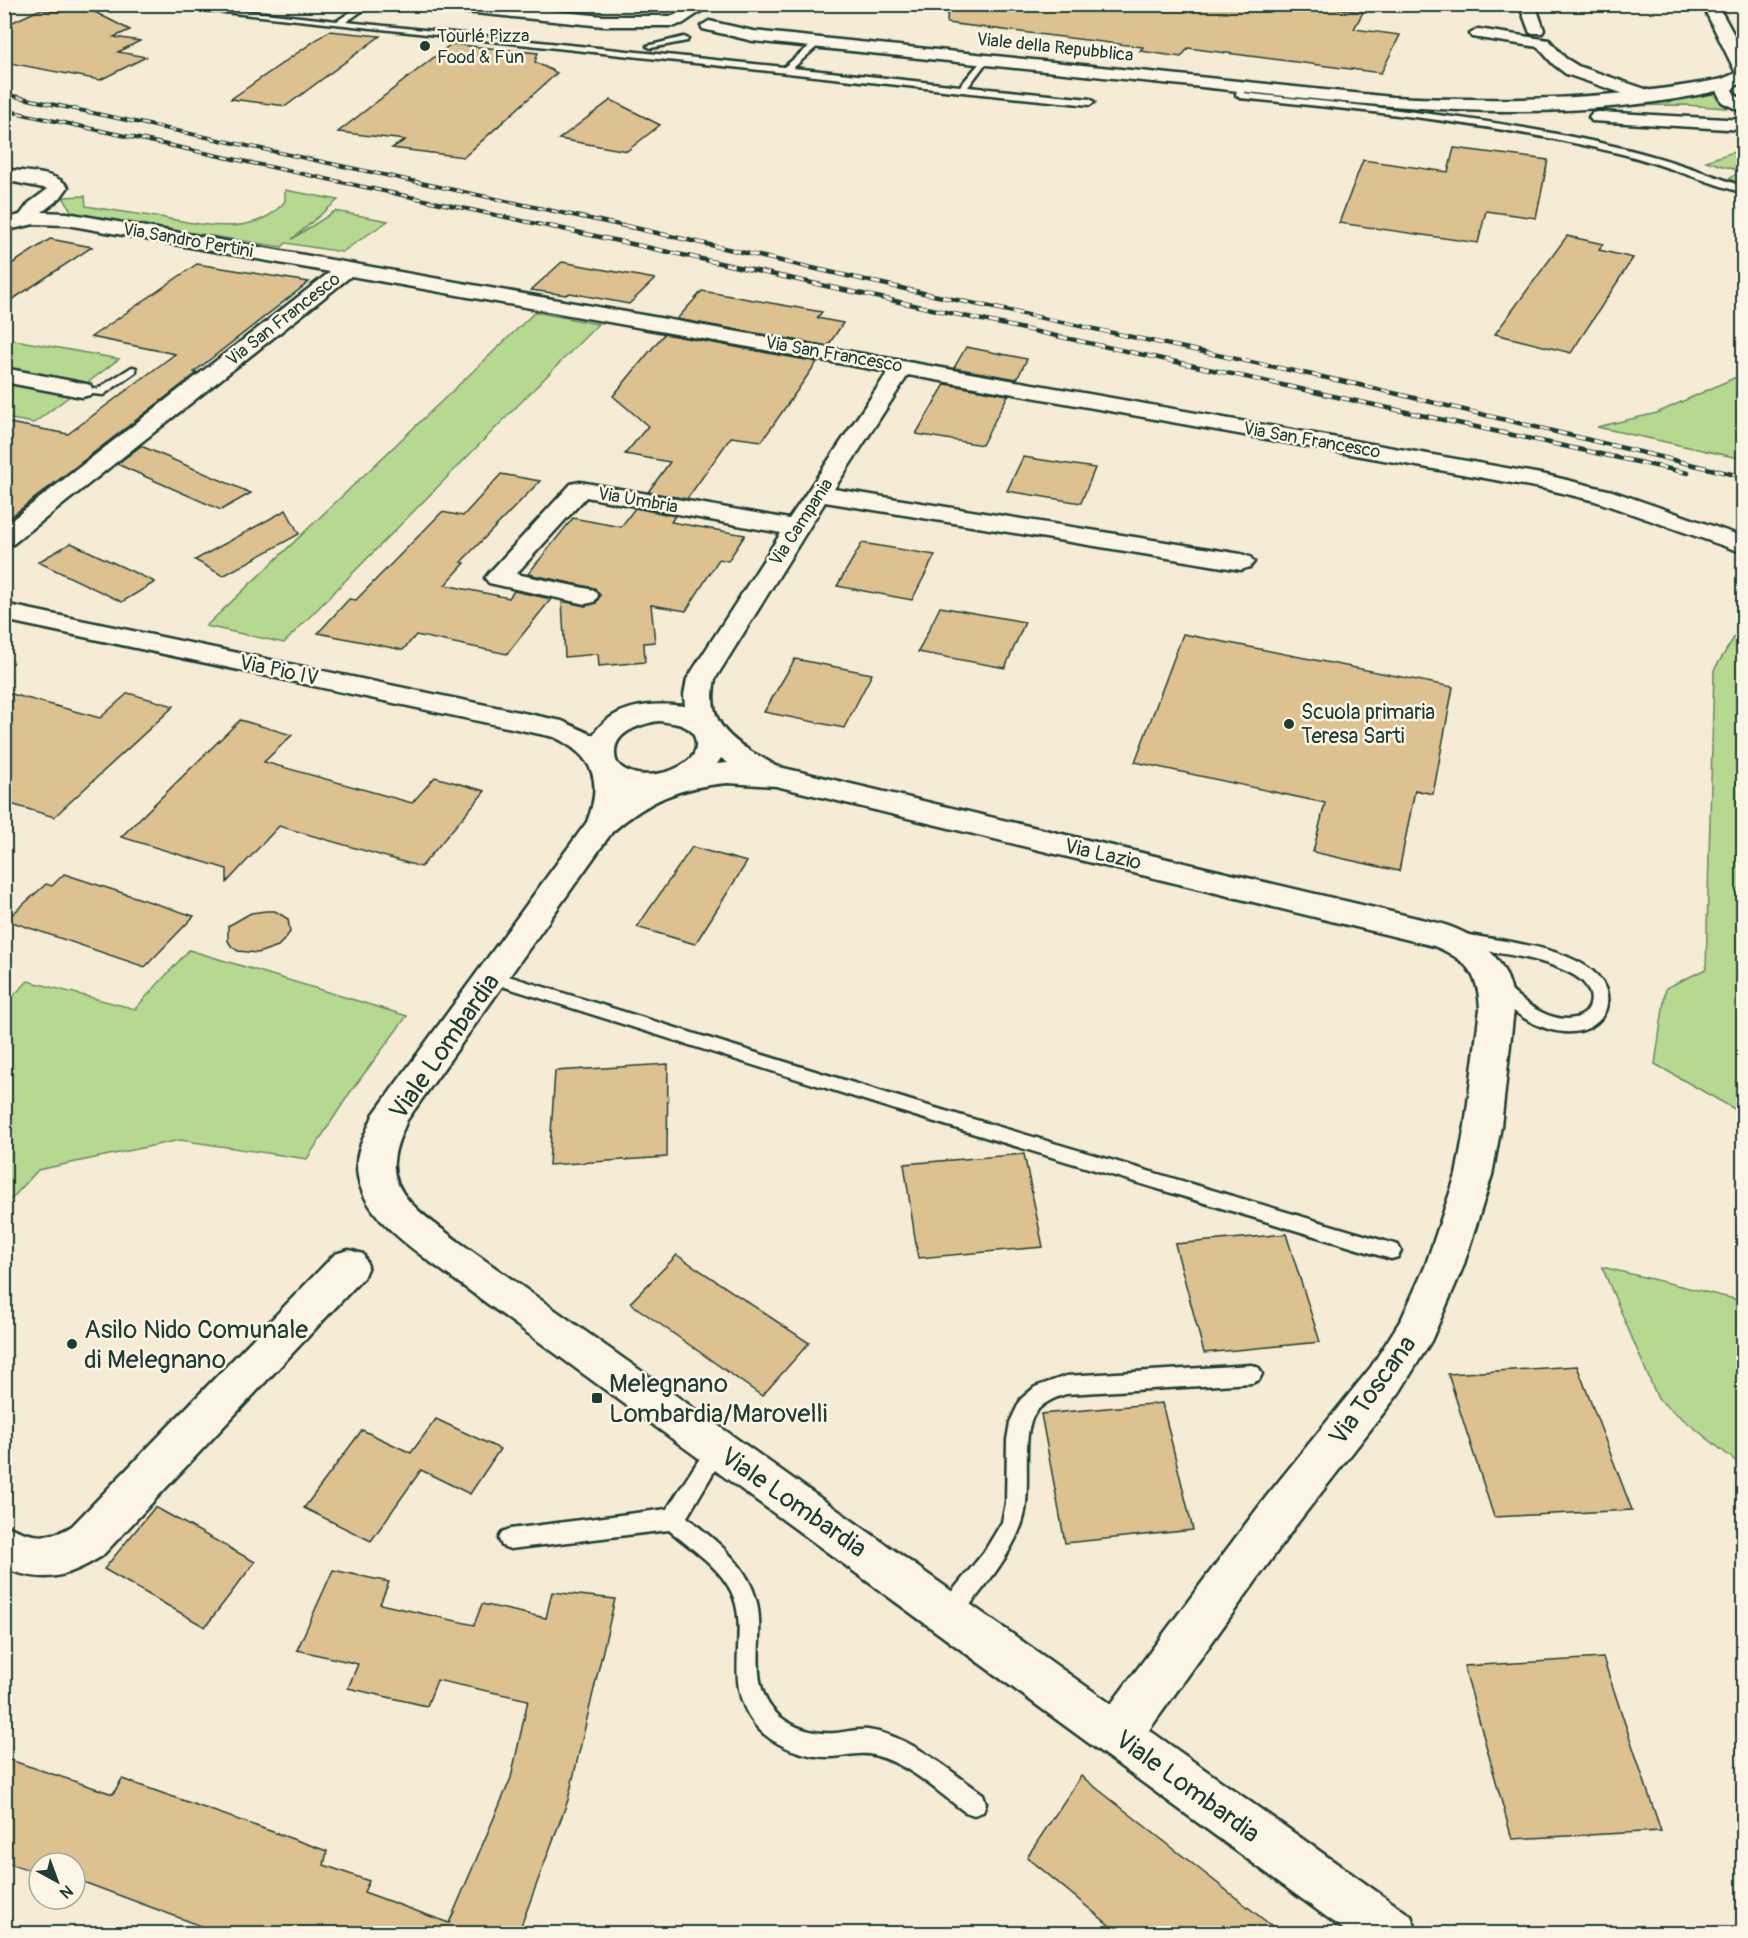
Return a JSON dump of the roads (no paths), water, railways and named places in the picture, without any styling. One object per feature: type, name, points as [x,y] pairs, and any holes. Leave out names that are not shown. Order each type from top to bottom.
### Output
[{"type":"street","name":"Viale della Repubblica","points":[[435,4],[603,21],[676,21],[707,24],[753,36]]},
{"type":"street","points":[[1527,4],[1536,30]]},
{"type":"street","points":[[1711,4],[1736,20]]},
{"type":"street","points":[[1711,4],[1736,54],[1738,77]]},
{"type":"street","points":[[656,40],[663,25],[676,21],[704,5],[710,31],[689,38]]},
{"type":"street","name":"Viale della Repubblica","points":[[603,21],[656,40],[669,37],[753,36],[1352,98],[1393,107],[1462,105]]},
{"type":"street","points":[[1478,34],[1543,43],[1559,61],[1572,70],[1648,96]]},
{"type":"street","points":[[1462,105],[1648,96],[1738,77]]},
{"type":"street","points":[[1738,77],[1724,90],[1728,98],[1743,110]]},
{"type":"street","points":[[1462,105],[1514,111],[1743,125]]},
{"type":"street","points":[[1514,111],[1690,108],[1743,110]]},
{"type":"street","name":"Via Sandro Pertini","points":[[4,174],[54,183],[59,187],[55,193],[37,205],[28,218]]},
{"type":"street","name":"Via Sandro Pertini","points":[[4,225],[28,218],[67,219],[348,268]]},
{"type":"street","name":"Via San Francesco","points":[[4,539],[348,268],[1554,484],[1613,500],[1743,546]]},
{"type":"street","name":"Via Campania","points":[[706,729],[700,715],[697,698],[701,679],[796,528],[903,366]]},
{"type":"street","points":[[4,375],[82,390]]},
{"type":"street","name":"Via Umbria","points":[[585,596],[498,578],[580,489],[796,528]]},
{"type":"street","points":[[819,494],[1241,562]]},
{"type":"street","name":"Via Pio IV","points":[[4,612],[554,728],[571,733],[588,744],[604,765]]},
{"type":"street","name":"Via Campania","points":[[635,716],[673,700],[701,679]]},
{"type":"street","points":[[661,712],[679,714],[692,718],[706,729],[712,743],[709,758],[695,772],[660,784],[632,782],[614,774],[604,765],[600,753],[604,738],[619,723],[635,716],[661,712]]},
{"type":"street","name":"Via Pio IV","points":[[554,728],[600,725],[635,716]]},
{"type":"street","name":"Via Lazio","points":[[706,729],[738,757],[776,776]]},
{"type":"street","name":"Viale Lombardia","points":[[601,825],[609,807],[611,792],[610,778],[604,765]]},
{"type":"street","name":"Via Lazio","points":[[680,779],[729,772],[776,776],[1429,932],[1462,945],[1481,960],[1494,978],[1497,988]]},
{"type":"street","name":"Viale Lombardia","points":[[680,779],[638,798],[611,815],[601,825],[391,1115],[375,1164],[384,1194],[408,1223],[446,1253],[1393,1934]]},
{"type":"street","name":"Via Toscana","points":[[1117,1735],[1281,1511],[1385,1380],[1408,1346],[1444,1267],[1471,1183],[1479,1150],[1497,1009],[1497,988]]},
{"type":"street","points":[[4,1545],[30,1557],[46,1558],[61,1555],[87,1541],[349,1266]]},
{"type":"lane","points":[[153,4],[1090,102]]},
{"type":"lane","points":[[337,24],[368,4]]},
{"type":"lane","points":[[642,56],[656,40]]},
{"type":"lane","points":[[786,70],[817,42]]},
{"type":"lane","points":[[962,88],[985,59]]},
{"type":"lane","points":[[1241,87],[1240,95],[1393,107],[1628,153],[1743,190]]},
{"type":"lane","points":[[82,390],[99,393],[132,370]]},
{"type":"lane","name":"Via Lazio","points":[[1429,932],[1559,961],[1579,971],[1593,982],[1600,993],[1600,1001],[1592,1018],[1573,1026],[1563,1025],[1527,1012],[1497,988]]},
{"type":"lane","points":[[492,977],[903,1105],[1391,1251]]},
{"type":"lane","points":[[949,1613],[997,1552],[1013,1520],[1019,1484],[1019,1424],[1031,1401],[1053,1388],[1066,1384],[1252,1374]]},
{"type":"lane","points":[[673,1519],[718,1448]]},
{"type":"lane","points":[[510,1539],[673,1519],[725,1565],[738,1582],[750,1618],[746,1674],[749,1689],[759,1710],[776,1729],[825,1745],[861,1740],[890,1748],[974,1803]]},
{"type":"railway","points":[[4,94],[633,228]]},
{"type":"railway","points":[[4,110],[556,228]]},
{"type":"railway","points":[[549,226],[1688,473]]},
{"type":"railway","points":[[626,226],[914,291],[1360,385],[1744,477]]},
{"type":"place","name":"Tourlé Pizza Food & Fun","points":[[425,46]]},
{"type":"place","name":"Scuola primaria Teresa Sarti","points":[[1289,724]]},
{"type":"place","name":"Asilo Nido Comunale di Melegnano","points":[[72,1344]]},
{"type":"place","name":"Melegnano Lombardia/Marovelli","points":[[597,1398]]}]
